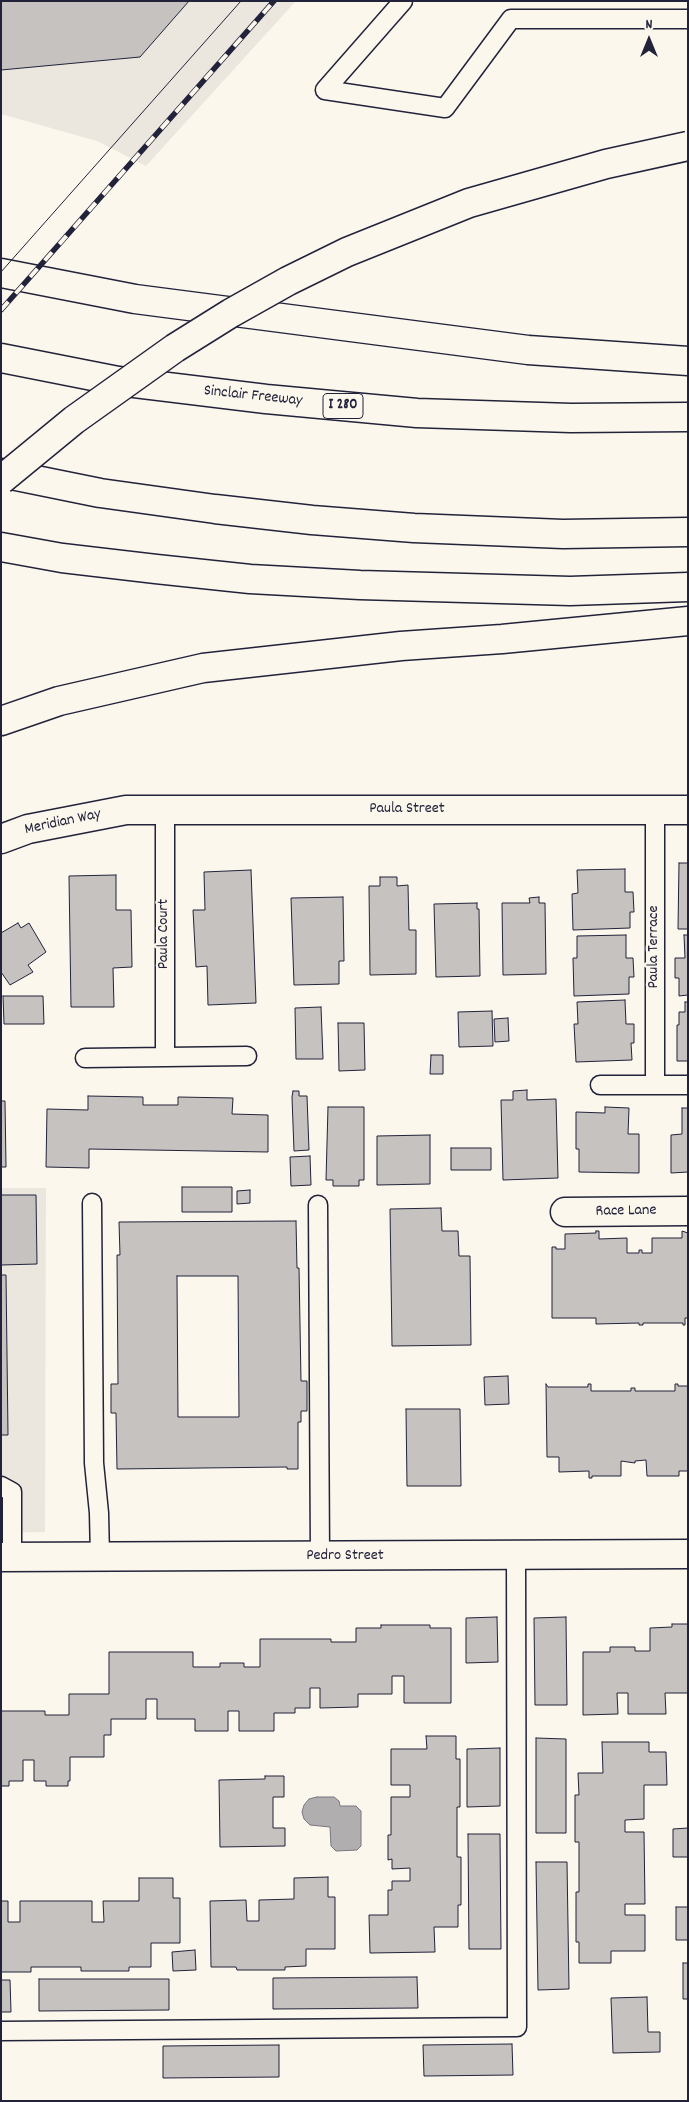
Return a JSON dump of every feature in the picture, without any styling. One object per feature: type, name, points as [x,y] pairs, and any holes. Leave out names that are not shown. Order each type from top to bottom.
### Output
[{"type":"main road","points":[[1,480],[74,420],[152,364],[231,312],[288,281],[356,249],[469,203],[598,166],[688,146]]},
{"type":"main road","points":[[1,273],[135,298],[518,349],[688,361]]},
{"type":"main road","name":"Sinclair Freeway","points":[[1,358],[118,381],[266,399],[408,412],[571,418],[688,417]]},
{"type":"main road","points":[[1,473],[100,493],[312,520],[414,528],[563,534],[688,532]]},
{"type":"main road","points":[[1,547],[62,558],[250,579],[506,590],[570,591],[688,587]]},
{"type":"main road","points":[[1,721],[59,701],[203,668],[401,646],[502,639],[688,621]]},
{"type":"main road","name":"Paula Street","points":[[126,810],[688,810]]},
{"type":"main road","name":"Meridian Way","points":[[1,839],[28,829],[126,810]]},
{"type":"main road","name":"Race Lane","points":[[565,1212],[688,1211]]},
{"type":"main road","name":"Pedro Street","points":[[7,1557],[688,1554]]},
{"type":"lane","points":[[403,1],[325,90],[445,108],[511,19],[688,19]]},
{"type":"lane","name":"Paula Court","points":[[165,810],[165,1058]]},
{"type":"lane","name":"Paula Terrace","points":[[655,810],[655,1085]]},
{"type":"lane","points":[[85,1058],[247,1056]]},
{"type":"lane","points":[[600,1085],[688,1085]]},
{"type":"lane","points":[[92,1203],[94,1463],[99,1513],[100,1557]]},
{"type":"lane","points":[[318,1205],[320,1557]]},
{"type":"lane","points":[[1,1486],[12,1492],[7,1557]]},
{"type":"lane","points":[[1,2031],[517,2027],[516,1556]]},
{"type":"shaded area","points":[[1,1],[296,1],[146,166],[97,141],[1,114]]},
{"type":"shaded area","points":[[1,1188],[46,1188],[45,1532],[1,1533]]},
{"type":"shaded area","points":[[334,1797],[339,1801],[340,1806],[356,1806],[361,1811],[361,1846],[357,1850],[336,1851],[331,1846],[330,1827],[310,1825],[304,1819],[302,1812],[304,1805],[309,1799]]},
{"type":"building","points":[[1,1],[189,1],[140,57],[1,70]]},
{"type":"building","points":[[679,863],[688,863],[688,929],[678,929]]},
{"type":"building","points":[[625,869],[625,892],[633,892],[634,912],[630,912],[630,928],[573,930],[572,894],[578,893],[577,870]]},
{"type":"building","points":[[251,870],[256,1003],[208,1005],[207,966],[196,967],[193,910],[205,910],[204,872]]},
{"type":"building","points":[[116,875],[116,910],[131,910],[132,967],[113,968],[114,1007],[71,1007],[69,876]]},
{"type":"building","points":[[380,877],[397,877],[397,886],[408,885],[409,930],[416,930],[416,974],[370,975],[369,886],[380,886]]},
{"type":"building","points":[[343,897],[344,961],[339,961],[339,984],[294,985],[291,898]]},
{"type":"building","points":[[539,897],[539,903],[545,903],[546,974],[503,975],[502,903],[530,903],[529,898]]},
{"type":"building","points":[[477,903],[477,909],[479,909],[480,976],[436,977],[434,904]]},
{"type":"building","points":[[18,923],[21,928],[29,923],[46,952],[28,965],[33,972],[10,985],[1,972],[1,933]]},
{"type":"building","points":[[626,935],[626,958],[633,958],[634,977],[629,977],[629,994],[574,996],[573,958],[577,958],[577,936]]},
{"type":"building","points":[[684,935],[688,935],[688,995],[679,996],[679,978],[675,978],[675,958],[685,958]]},
{"type":"building","points":[[3,996],[43,996],[44,1024],[4,1024]]},
{"type":"building","points":[[625,1000],[626,1024],[634,1024],[634,1043],[631,1043],[632,1060],[576,1062],[574,1024],[578,1024],[577,1002]]},
{"type":"building","points":[[685,1002],[688,1002],[688,1061],[677,1061],[677,1025],[679,1025],[679,1012],[685,1012]]},
{"type":"building","points":[[321,1007],[323,1059],[296,1059],[295,1008]]},
{"type":"building","points":[[492,1011],[493,1046],[459,1047],[458,1012]]},
{"type":"building","points":[[508,1018],[509,1041],[495,1042],[494,1019]]},
{"type":"building","points":[[338,1023],[364,1023],[365,1070],[339,1071]]},
{"type":"building","points":[[431,1055],[443,1055],[443,1074],[430,1074]]},
{"type":"building","points":[[527,1090],[527,1100],[556,1099],[558,1178],[503,1180],[501,1100],[513,1100],[513,1091]]},
{"type":"building","points":[[293,1091],[299,1091],[299,1096],[307,1096],[309,1150],[294,1151]]},
{"type":"building","points":[[88,1096],[143,1097],[143,1105],[178,1105],[178,1097],[233,1098],[232,1114],[268,1115],[268,1152],[89,1149],[89,1168],[46,1167],[47,1109],[88,1110]]},
{"type":"building","points":[[1,1101],[5,1101],[6,1167],[1,1167]]},
{"type":"building","points":[[328,1107],[364,1107],[364,1180],[359,1180],[359,1186],[333,1186],[333,1180],[326,1180]]},
{"type":"building","points":[[605,1107],[629,1108],[628,1134],[639,1134],[639,1173],[579,1172],[579,1149],[576,1149],[576,1112],[605,1113]]},
{"type":"building","points":[[682,1108],[688,1108],[688,1172],[671,1173],[671,1135],[682,1134]]},
{"type":"building","points":[[430,1135],[430,1184],[377,1185],[377,1136]]},
{"type":"building","points":[[451,1148],[491,1148],[491,1170],[451,1170]]},
{"type":"building","points":[[310,1156],[311,1185],[291,1186],[290,1157]]},
{"type":"building","points":[[182,1187],[232,1187],[232,1212],[182,1212]]},
{"type":"building","points":[[250,1190],[250,1203],[237,1204],[237,1191]]},
{"type":"building","points":[[1,1195],[36,1195],[37,1264],[1,1265]]},
{"type":"building","points":[[441,1208],[442,1231],[458,1231],[459,1256],[470,1256],[471,1345],[392,1346],[390,1209]]},
{"type":"building","points":[[296,1221],[297,1268],[299,1268],[301,1381],[307,1381],[307,1411],[301,1411],[301,1422],[298,1422],[298,1469],[287,1469],[287,1467],[117,1469],[116,1413],[111,1413],[111,1384],[118,1384],[117,1255],[120,1255],[119,1222]],"holes":[[[177,1276],[238,1276],[239,1417],[178,1417]]]},
{"type":"building","points":[[596,1231],[599,1231],[599,1239],[627,1238],[627,1253],[639,1253],[639,1250],[642,1250],[642,1253],[652,1253],[652,1238],[682,1238],[682,1231],[688,1233],[688,1318],[685,1318],[685,1325],[683,1323],[643,1323],[643,1325],[639,1325],[639,1323],[596,1324],[596,1318],[552,1318],[552,1247],[565,1249],[565,1234],[596,1233]]},
{"type":"building","points":[[1,1275],[6,1275],[8,1435],[1,1435]]},
{"type":"building","points":[[508,1376],[509,1404],[485,1405],[484,1377]]},
{"type":"building","points":[[546,1384],[548,1387],[588,1387],[588,1384],[591,1384],[591,1391],[631,1391],[631,1388],[635,1388],[635,1391],[675,1391],[675,1384],[678,1384],[678,1386],[688,1386],[688,1471],[679,1471],[679,1476],[647,1476],[646,1460],[635,1461],[635,1463],[621,1461],[621,1476],[592,1476],[592,1478],[589,1478],[589,1471],[559,1472],[559,1457],[547,1457]]},
{"type":"building","points":[[406,1409],[460,1409],[461,1486],[407,1486]]},
{"type":"building","points":[[497,1617],[498,1662],[466,1663],[466,1618]]},
{"type":"building","points":[[566,1617],[567,1705],[535,1705],[534,1618]]},
{"type":"building","points":[[672,1624],[688,1624],[688,1693],[665,1693],[666,1714],[628,1714],[628,1693],[617,1693],[618,1714],[583,1715],[583,1652],[610,1652],[610,1647],[635,1647],[635,1651],[650,1651],[650,1628],[672,1627]]},
{"type":"building","points":[[381,1625],[430,1625],[430,1628],[451,1628],[451,1703],[404,1703],[404,1676],[392,1676],[392,1694],[358,1694],[358,1707],[320,1708],[320,1688],[310,1688],[310,1708],[295,1708],[295,1713],[274,1713],[274,1731],[239,1731],[239,1711],[228,1711],[228,1731],[195,1731],[195,1719],[157,1719],[157,1699],[146,1699],[146,1719],[111,1719],[111,1735],[104,1735],[104,1757],[70,1757],[70,1781],[68,1781],[68,1786],[46,1786],[46,1781],[34,1781],[34,1760],[23,1760],[23,1781],[9,1781],[9,1786],[1,1786],[1,1711],[45,1711],[45,1715],[69,1715],[69,1694],[109,1694],[109,1652],[193,1652],[193,1667],[220,1667],[220,1663],[244,1663],[244,1667],[260,1667],[260,1639],[331,1639],[331,1642],[356,1642],[356,1628],[381,1628]]},
{"type":"building","points":[[426,1736],[456,1736],[456,1759],[460,1759],[460,1807],[457,1807],[457,1857],[461,1857],[461,1905],[458,1905],[458,1927],[434,1927],[435,1952],[370,1953],[369,1915],[388,1915],[388,1890],[392,1890],[392,1881],[410,1881],[410,1868],[392,1869],[392,1859],[388,1860],[388,1835],[391,1835],[391,1797],[410,1797],[410,1785],[391,1785],[391,1749],[427,1749]]},
{"type":"building","points":[[536,1738],[566,1739],[566,1833],[536,1833]]},
{"type":"building","points":[[602,1742],[649,1742],[649,1752],[666,1752],[667,1785],[644,1785],[644,1819],[625,1820],[625,1832],[644,1832],[645,1904],[625,1904],[625,1915],[645,1915],[645,1951],[611,1951],[611,1963],[579,1963],[579,1942],[576,1942],[576,1892],[579,1892],[579,1842],[575,1842],[575,1795],[579,1795],[578,1773],[603,1773]]},
{"type":"building","points":[[500,1748],[500,1806],[467,1807],[467,1749]]},
{"type":"building","points":[[265,1776],[284,1776],[284,1797],[273,1797],[273,1828],[285,1828],[285,1846],[220,1847],[219,1780],[265,1779]]},
{"type":"building","points":[[688,1828],[688,1857],[673,1857],[673,1829]]},
{"type":"building","points":[[468,1834],[500,1834],[501,1949],[469,1949]]},
{"type":"building","points":[[536,1862],[567,1862],[569,1989],[538,1990]]},
{"type":"building","points":[[328,1877],[328,1897],[335,1897],[335,1949],[306,1949],[306,1966],[285,1967],[285,1970],[237,1970],[236,1967],[211,1967],[210,1901],[246,1900],[247,1921],[259,1921],[259,1900],[294,1899],[294,1878]]},
{"type":"building","points":[[139,1878],[173,1878],[173,1898],[180,1898],[180,1943],[151,1943],[151,1967],[129,1967],[129,1971],[81,1971],[81,1967],[31,1967],[31,1972],[1,1972],[1,1901],[8,1901],[8,1922],[20,1922],[20,1901],[92,1901],[92,1922],[104,1922],[103,1901],[139,1901]]},
{"type":"building","points":[[676,1907],[688,1907],[688,1940],[676,1940]]},
{"type":"building","points":[[195,1950],[196,1970],[173,1971],[172,1952]]},
{"type":"building","points":[[683,1963],[688,1963],[688,1999],[683,1999]]},
{"type":"building","points":[[417,1977],[418,2008],[273,2009],[273,1978]]},
{"type":"building","points":[[39,1979],[169,1979],[169,2010],[39,2011]]},
{"type":"building","points":[[1,1980],[10,1980],[11,2012],[1,2012]]},
{"type":"building","points":[[647,1997],[648,2032],[660,2032],[660,2052],[613,2053],[611,1998]]},
{"type":"building","points":[[512,2044],[513,2075],[424,2076],[423,2045]]},
{"type":"building","points":[[279,2045],[279,2077],[163,2078],[163,2046]]},
{"type":"tram line","points":[[1,272],[241,1]]},
{"type":"railway","points":[[1,310],[274,1]]}]
